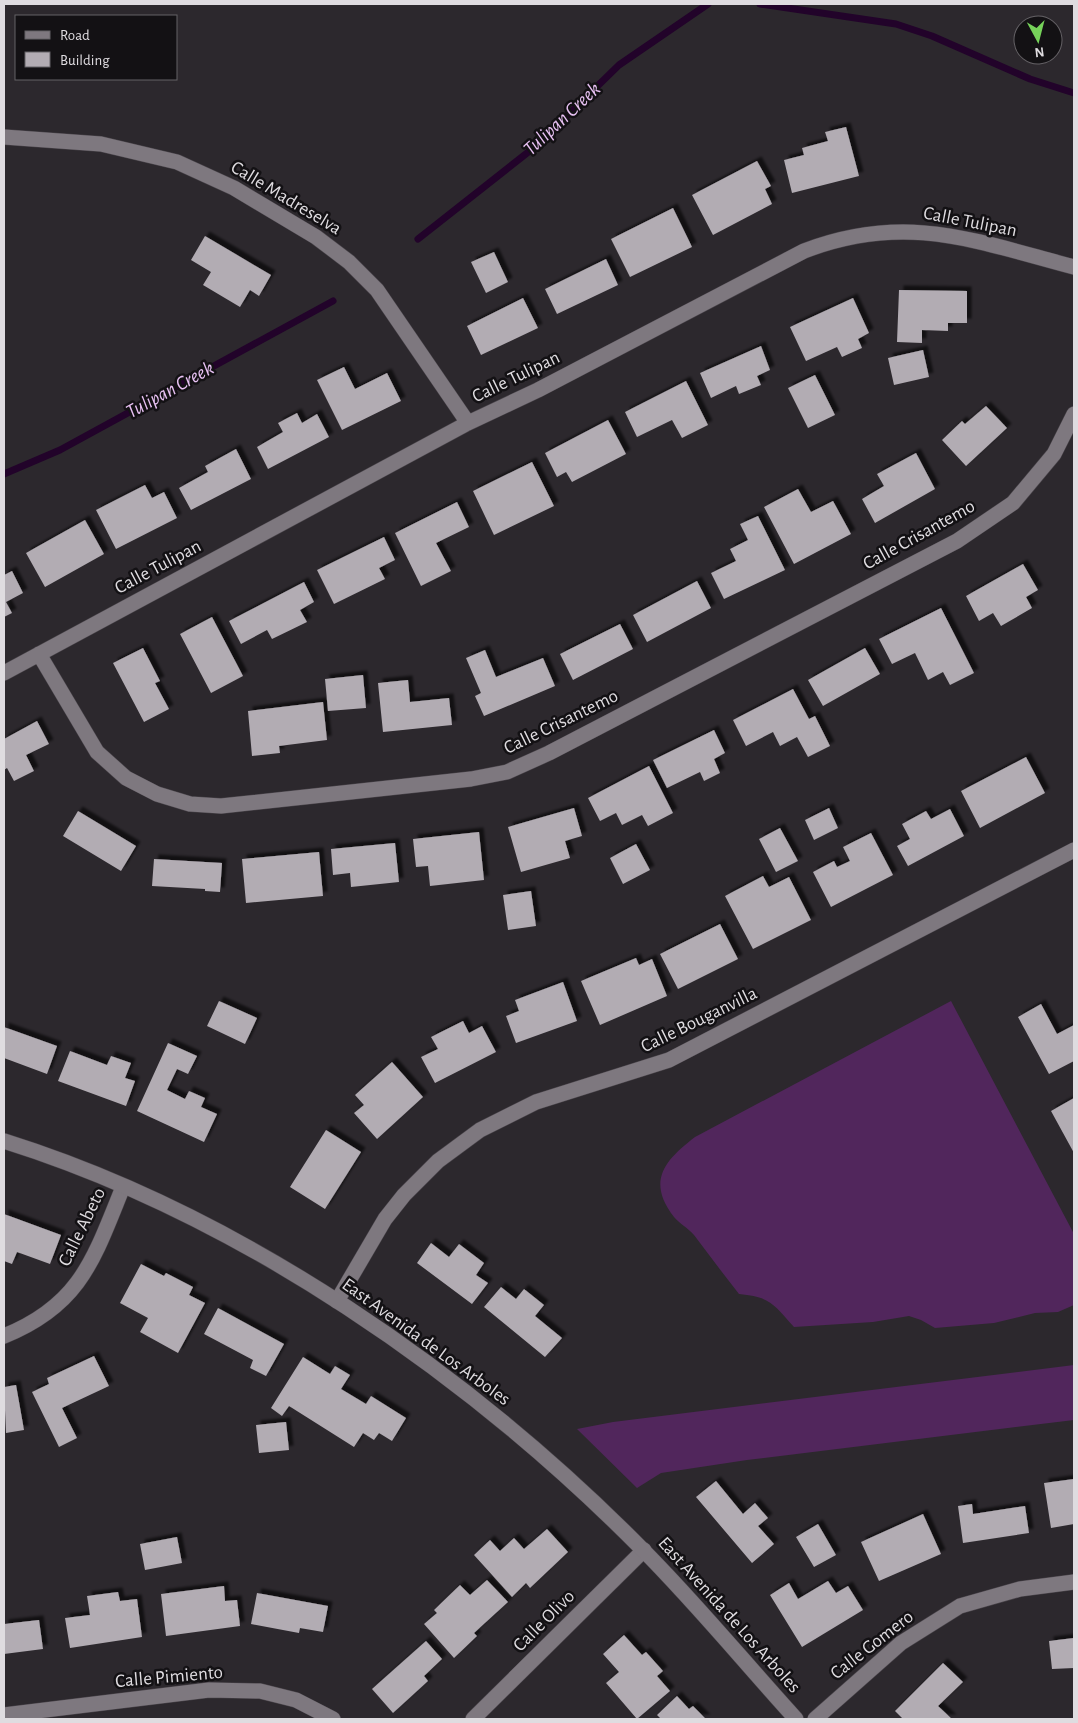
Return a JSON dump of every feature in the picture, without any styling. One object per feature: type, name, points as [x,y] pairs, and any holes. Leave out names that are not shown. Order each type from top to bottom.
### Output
[{"type":"street","name":"Calle Madreselva","points":[[4,137],[101,144],[177,162],[234,188],[316,237],[349,262],[377,290],[468,423]]},
{"type":"street","name":"Calle Tulipan","points":[[4,673],[468,423],[538,390],[804,251],[848,237],[874,232],[924,231],[962,237],[1074,267]]},
{"type":"street","name":"Calle Crisantemo","points":[[39,654],[97,752],[126,778],[157,794],[190,804],[221,806],[471,778],[507,772],[957,541],[1013,503],[1054,454],[1074,414]]},
{"type":"street","name":"Calle Bouganvilla","points":[[337,1301],[385,1219],[404,1195],[438,1161],[480,1130],[536,1102],[669,1060],[1074,850]]},
{"type":"street","name":"East Avenida de Los Arboles","points":[[4,1141],[53,1157],[123,1187],[231,1238],[337,1301],[454,1382],[584,1492],[644,1550],[796,1719]]},
{"type":"street","name":"Calle Abeto","points":[[4,1336],[27,1326],[70,1294],[94,1258],[123,1187]]},
{"type":"street","name":"Calle Olivo","points":[[473,1719],[644,1550]]},
{"type":"street","name":"Calle Gomero","points":[[815,1719],[901,1643],[960,1606],[1020,1589],[1074,1582]]},
{"type":"street","name":"Calle Pimiento","points":[[4,1716],[209,1690],[260,1692],[296,1700],[333,1719]]},
{"type":"shaded area","points":[[951,1001],[1074,1234],[1074,1305],[1058,1312],[1035,1313],[994,1323],[935,1328],[909,1316],[873,1322],[794,1327],[771,1303],[758,1297],[739,1294],[694,1235],[674,1217],[661,1193],[660,1182],[663,1172],[675,1154],[695,1137]]},
{"type":"shaded area","points":[[1074,1365],[1074,1420],[747,1460],[661,1473],[637,1488],[577,1429],[613,1422]]},
{"type":"building","points":[[846,127],[859,176],[792,193],[784,160],[804,155],[802,148],[828,141],[825,132]]},
{"type":"building","points":[[757,161],[771,186],[765,189],[772,204],[713,235],[692,195]]},
{"type":"building","points":[[673,208],[692,247],[630,277],[611,239]]},
{"type":"building","points":[[205,236],[271,275],[259,296],[250,290],[240,307],[203,285],[211,272],[191,260]]},
{"type":"building","points":[[494,252],[508,282],[486,293],[471,262]]},
{"type":"building","points":[[606,259],[618,285],[557,314],[545,289]]},
{"type":"building","points":[[899,290],[967,291],[967,323],[948,323],[948,331],[922,330],[922,343],[897,342]]},
{"type":"building","points":[[523,298],[538,328],[481,355],[467,326]]},
{"type":"building","points":[[853,298],[869,333],[858,339],[862,348],[842,357],[837,347],[806,361],[790,327]]},
{"type":"building","points":[[761,346],[770,370],[757,376],[761,385],[739,394],[736,386],[711,398],[700,373]]},
{"type":"building","points":[[923,350],[929,377],[894,385],[888,358]]},
{"type":"building","points":[[344,367],[355,389],[387,373],[401,401],[342,430],[317,380]]},
{"type":"building","points":[[815,375],[835,415],[808,428],[788,388]]},
{"type":"building","points":[[686,381],[708,425],[682,438],[672,420],[637,437],[625,412]]},
{"type":"building","points":[[986,406],[1007,428],[966,466],[942,440],[962,421],[965,424]]},
{"type":"building","points":[[297,413],[302,423],[317,414],[329,437],[268,469],[257,447],[283,432],[278,423]]},
{"type":"building","points":[[608,420],[626,454],[572,482],[566,472],[557,477],[545,453]]},
{"type":"building","points":[[236,449],[251,479],[191,510],[179,488],[208,472],[205,466]]},
{"type":"building","points":[[916,453],[935,489],[875,523],[862,499],[884,486],[877,474]]},
{"type":"building","points":[[532,462],[554,506],[494,535],[473,491]]},
{"type":"building","points":[[145,485],[152,498],[164,492],[177,518],[116,549],[96,510]]},
{"type":"building","points":[[798,489],[811,512],[833,501],[851,534],[794,564],[764,507]]},
{"type":"building","points":[[457,502],[469,527],[436,543],[451,571],[421,586],[395,533]]},
{"type":"building","points":[[758,516],[785,570],[724,599],[711,573],[736,561],[730,549],[748,540],[740,524]]},
{"type":"building","points":[[85,520],[104,554],[45,587],[26,553]]},
{"type":"building","points":[[384,537],[395,560],[379,568],[385,579],[334,604],[317,570]]},
{"type":"building","points":[[1023,564],[1038,590],[1026,597],[1032,608],[1001,626],[993,613],[979,621],[966,596]]},
{"type":"building","points":[[12,571],[23,593],[6,602],[12,613],[4,617],[4,575]]},
{"type":"building","points":[[697,581],[711,608],[647,642],[633,615]]},
{"type":"building","points":[[304,582],[314,602],[300,610],[307,622],[272,639],[267,630],[241,644],[229,621]]},
{"type":"building","points":[[941,608],[974,673],[950,685],[943,672],[928,680],[915,653],[892,664],[879,639]]},
{"type":"building","points":[[212,617],[243,676],[211,693],[180,634]]},
{"type":"building","points":[[620,624],[633,649],[573,680],[560,654]]},
{"type":"building","points":[[143,648],[160,681],[155,683],[169,709],[144,722],[113,663]]},
{"type":"building","points":[[865,648],[880,674],[823,706],[808,680]]},
{"type":"building","points":[[485,650],[496,677],[543,658],[555,686],[484,716],[475,696],[481,693],[466,658]]},
{"type":"building","points":[[363,675],[366,708],[328,711],[325,679]]},
{"type":"building","points":[[408,680],[410,702],[449,698],[452,725],[383,732],[378,683]]},
{"type":"building","points":[[793,689],[809,719],[815,716],[830,746],[808,757],[797,737],[780,746],[773,732],[746,746],[733,720]]},
{"type":"building","points":[[323,702],[327,740],[279,746],[280,753],[252,756],[248,711]]},
{"type":"building","points":[[37,721],[49,744],[26,755],[34,771],[14,781],[7,768],[4,770],[4,739]]},
{"type":"building","points":[[714,730],[725,753],[714,759],[720,773],[704,781],[700,772],[667,788],[653,760]]},
{"type":"building","points":[[1026,757],[1045,793],[980,828],[961,791]]},
{"type":"building","points":[[649,766],[673,813],[648,826],[642,815],[622,825],[616,813],[600,821],[588,798]]},
{"type":"building","points":[[574,808],[582,836],[565,841],[570,858],[521,872],[508,827]]},
{"type":"building","points":[[829,808],[838,828],[814,840],[805,820]]},
{"type":"building","points":[[950,809],[964,836],[908,866],[897,846],[910,839],[902,824],[926,811],[931,819]]},
{"type":"building","points":[[78,811],[136,846],[121,871],[63,836]]},
{"type":"building","points":[[780,828],[798,861],[776,872],[759,839]]},
{"type":"building","points":[[479,832],[484,880],[430,886],[428,866],[416,867],[413,839]]},
{"type":"building","points":[[871,833],[893,875],[831,907],[813,872],[834,861],[837,867],[850,861],[843,847]]},
{"type":"building","points":[[395,843],[399,882],[351,887],[350,873],[333,875],[331,849]]},
{"type":"building","points":[[636,844],[650,870],[623,884],[610,858]]},
{"type":"building","points":[[319,852],[323,896],[246,903],[242,859]]},
{"type":"building","points":[[154,859],[222,863],[220,892],[205,891],[205,889],[152,886]]},
{"type":"building","points":[[763,876],[769,887],[789,877],[811,920],[753,949],[725,896]]},
{"type":"building","points":[[531,891],[536,926],[508,930],[503,895]]},
{"type":"building","points":[[720,924],[738,959],[678,989],[660,954]]},
{"type":"building","points":[[636,958],[639,965],[652,959],[667,996],[600,1025],[581,981]]},
{"type":"building","points":[[563,982],[577,1021],[516,1043],[506,1016],[519,1011],[515,1000]]},
{"type":"building","points":[[219,1001],[257,1018],[245,1044],[207,1026]]},
{"type":"building","points":[[1041,1004],[1057,1034],[1074,1025],[1074,1061],[1049,1074],[1018,1017]]},
{"type":"building","points":[[463,1021],[469,1033],[482,1026],[496,1052],[435,1083],[421,1057],[438,1049],[431,1037]]},
{"type":"building","points":[[4,1027],[57,1046],[47,1074],[4,1058]]},
{"type":"building","points":[[168,1043],[197,1056],[188,1074],[177,1069],[167,1090],[185,1099],[189,1091],[205,1098],[201,1107],[217,1114],[204,1142],[137,1111]]},
{"type":"building","points":[[70,1051],[107,1065],[111,1056],[131,1063],[125,1078],[135,1081],[126,1106],[58,1081]]},
{"type":"building","points":[[392,1062],[423,1097],[377,1139],[354,1113],[364,1105],[355,1095]]},
{"type":"building","points":[[1074,1098],[1074,1153],[1051,1111]]},
{"type":"building","points":[[326,1130],[361,1152],[325,1209],[290,1187]]},
{"type":"building","points":[[4,1214],[61,1235],[50,1264],[17,1252],[12,1264],[4,1261]]},
{"type":"building","points":[[431,1243],[449,1257],[459,1244],[484,1263],[476,1275],[488,1283],[472,1304],[417,1263]]},
{"type":"building","points":[[141,1264],[164,1276],[166,1273],[193,1287],[189,1295],[205,1303],[178,1353],[140,1332],[148,1318],[120,1303]]},
{"type":"building","points":[[501,1287],[516,1299],[524,1289],[544,1305],[535,1316],[562,1338],[545,1357],[484,1307]]},
{"type":"building","points":[[218,1308],[284,1344],[266,1376],[250,1368],[253,1360],[204,1334]]},
{"type":"building","points":[[94,1356],[109,1386],[62,1408],[77,1438],[59,1447],[32,1392],[49,1384],[47,1378]]},
{"type":"building","points":[[303,1357],[330,1374],[335,1366],[350,1375],[341,1389],[366,1404],[371,1396],[406,1418],[392,1441],[379,1433],[374,1440],[363,1433],[354,1447],[289,1406],[282,1416],[271,1408]]},
{"type":"building","points":[[16,1385],[24,1430],[6,1433],[4,1387]]},
{"type":"building","points":[[286,1422],[289,1450],[259,1453],[256,1425]]},
{"type":"building","points":[[1074,1479],[1074,1524],[1051,1528],[1044,1483]]},
{"type":"building","points":[[716,1481],[743,1514],[755,1503],[768,1518],[758,1526],[774,1544],[752,1563],[696,1497]]},
{"type":"building","points":[[972,1504],[973,1514],[1025,1506],[1029,1533],[963,1543],[958,1506]]},
{"type":"building","points":[[923,1514],[941,1554],[879,1581],[861,1542]]},
{"type":"building","points":[[818,1524],[836,1555],[814,1567],[796,1537]]},
{"type":"building","points":[[547,1529],[568,1552],[530,1588],[526,1583],[512,1597],[474,1555],[490,1540],[500,1551],[514,1538],[524,1549]]},
{"type":"building","points":[[177,1537],[182,1563],[145,1570],[140,1544]]},
{"type":"building","points":[[487,1580],[508,1602],[474,1633],[477,1636],[454,1658],[424,1624],[437,1613],[434,1610],[460,1585],[470,1595]]},
{"type":"building","points":[[828,1581],[836,1593],[848,1586],[863,1610],[802,1647],[770,1595],[789,1583],[798,1599]]},
{"type":"building","points":[[224,1586],[225,1601],[237,1600],[240,1626],[166,1636],[161,1594]]},
{"type":"building","points":[[118,1592],[120,1601],[137,1599],[142,1637],[70,1648],[65,1618],[90,1615],[87,1596]]},
{"type":"building","points":[[257,1593],[328,1606],[323,1632],[300,1628],[299,1633],[251,1624]]},
{"type":"building","points":[[39,1620],[43,1649],[4,1654],[4,1624]]},
{"type":"building","points":[[624,1635],[642,1655],[646,1652],[663,1671],[657,1676],[670,1691],[637,1719],[606,1683],[619,1672],[603,1654]]},
{"type":"building","points":[[1074,1638],[1074,1668],[1052,1669],[1049,1641]]},
{"type":"building","points":[[426,1641],[442,1659],[424,1676],[428,1681],[393,1713],[372,1689]]},
{"type":"building","points":[[943,1663],[963,1682],[938,1706],[952,1719],[903,1719],[895,1711]]},
{"type":"building","points":[[677,1696],[689,1709],[693,1706],[706,1719],[661,1719],[657,1715]]},
{"type":"waterway","name":"Tulipan Creek","points":[[418,239],[536,146],[619,65],[708,4]]},
{"type":"waterway","points":[[760,4],[896,24],[932,36],[1030,79],[1074,93]]},
{"type":"waterway","name":"Tulipan Creek","points":[[4,474],[60,450],[333,301]]}]
